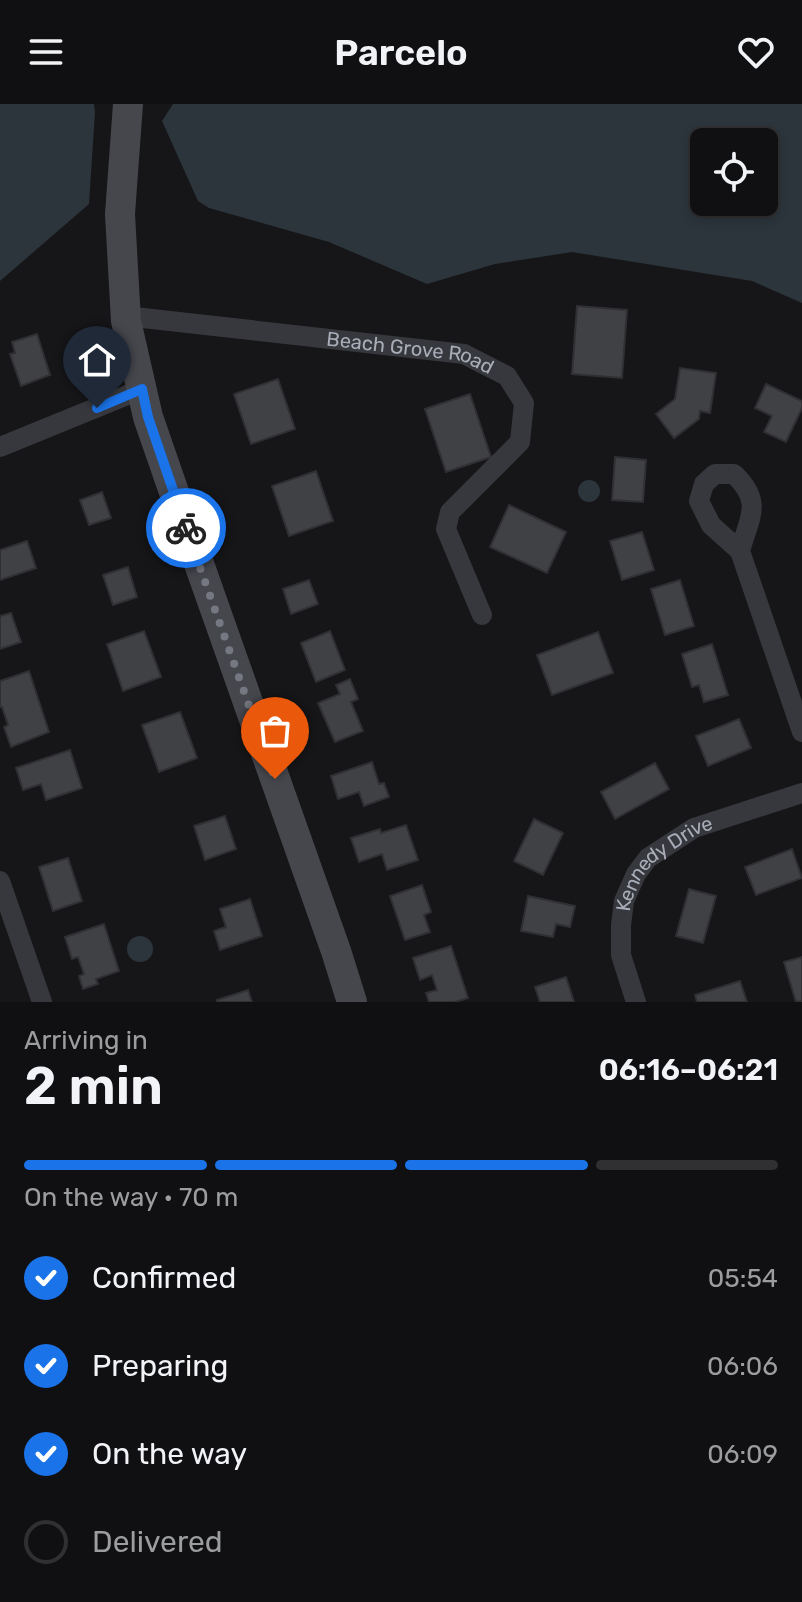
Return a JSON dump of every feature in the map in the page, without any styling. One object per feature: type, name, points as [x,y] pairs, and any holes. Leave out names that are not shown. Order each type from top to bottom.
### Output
[{"type":"street","points":[[128,104],[120,214],[125,316],[148,417],[352,1002]]},
{"type":"street","name":"Beach Grove Road","points":[[125,316],[464,354],[507,376],[524,403],[520,442],[450,512],[446,529],[482,615]]},
{"type":"street","points":[[0,447],[142,389]]},
{"type":"street","points":[[740,551],[802,732]]},
{"type":"street","name":"Kennedy Drive","points":[[636,1002],[621,955],[621,925],[624,901],[636,874],[648,858],[694,828],[802,793]]},
{"type":"street","points":[[0,881],[42,1002]]},
{"type":"shaded area","points":[[0,104],[94,104],[95,112],[89,204],[0,281]]},
{"type":"shaded area","points":[[173,104],[802,104],[802,303],[752,281],[572,252],[495,264],[427,284],[329,242],[209,208],[198,201],[162,121]]},
{"type":"shaded area","points":[[589,480],[597,483],[600,491],[597,499],[589,502],[581,499],[578,491],[581,483]]},
{"type":"shaded area","points":[[140,936],[149,940],[153,949],[149,958],[140,962],[131,958],[127,949],[131,940]]},
{"type":"building","points":[[577,306],[627,310],[622,378],[572,374]]},
{"type":"building","points":[[37,334],[50,375],[21,386],[10,354],[15,353],[12,342]]},
{"type":"building","points":[[680,368],[716,373],[710,413],[700,411],[699,419],[674,438],[656,414],[675,399]]},
{"type":"building","points":[[278,379],[295,429],[251,444],[234,394]]},
{"type":"building","points":[[766,384],[802,401],[802,408],[786,442],[764,432],[772,416],[755,408]]},
{"type":"building","points":[[470,394],[491,457],[446,472],[425,409]]},
{"type":"building","points":[[615,457],[646,460],[643,502],[612,500]]},
{"type":"building","points":[[316,471],[333,521],[289,536],[272,486]]},
{"type":"building","points":[[102,492],[111,518],[89,525],[80,500]]},
{"type":"building","points":[[509,505],[566,532],[547,573],[490,547]]},
{"type":"building","points":[[642,532],[654,570],[622,580],[610,541]]},
{"type":"building","points":[[27,541],[36,568],[0,580],[0,550]]},
{"type":"building","points":[[128,567],[137,597],[113,605],[103,575]]},
{"type":"building","points":[[309,580],[318,604],[291,614],[283,589]]},
{"type":"building","points":[[680,580],[694,626],[665,635],[651,589]]},
{"type":"building","points":[[11,613],[21,642],[0,649],[0,616]]},
{"type":"building","points":[[144,631],[161,677],[123,691],[107,644]]},
{"type":"building","points":[[330,631],[345,670],[316,682],[301,643]]},
{"type":"building","points":[[598,632],[613,673],[552,695],[537,655]]},
{"type":"building","points":[[712,644],[728,695],[704,702],[699,685],[692,687],[682,654]]},
{"type":"building","points":[[29,671],[49,732],[11,747],[4,727],[8,725],[0,707],[0,681]]},
{"type":"building","points":[[350,679],[358,699],[351,702],[363,731],[335,742],[318,703],[340,694],[336,685]]},
{"type":"building","points":[[180,712],[197,758],[159,772],[142,725]]},
{"type":"building","points":[[739,719],[751,748],[708,766],[696,736]]},
{"type":"building","points":[[70,750],[82,788],[46,800],[41,784],[23,790],[16,768]]},
{"type":"building","points":[[372,762],[379,784],[384,783],[389,797],[364,806],[359,792],[338,799],[331,776]]},
{"type":"building","points":[[655,763],[669,789],[615,819],[601,792]]},
{"type":"building","points":[[225,816],[236,849],[205,860],[194,826]]},
{"type":"building","points":[[534,819],[563,833],[543,875],[514,861]]},
{"type":"building","points":[[406,825],[418,860],[387,870],[382,854],[359,862],[351,838]]},
{"type":"building","points":[[792,849],[802,878],[756,895],[745,867]]},
{"type":"building","points":[[68,858],[82,901],[53,911],[39,867]]},
{"type":"building","points":[[422,885],[431,912],[424,915],[430,932],[405,940],[390,896]]},
{"type":"building","points":[[689,889],[716,896],[703,943],[676,936]]},
{"type":"building","points":[[528,896],[575,906],[570,927],[556,924],[553,937],[521,931]]},
{"type":"building","points":[[250,899],[262,936],[220,950],[214,931],[226,927],[220,909]]},
{"type":"building","points":[[104,924],[119,971],[96,979],[98,984],[83,989],[79,976],[84,974],[78,957],[72,959],[65,937]]},
{"type":"building","points":[[451,946],[468,998],[455,1002],[429,1002],[426,993],[437,990],[432,975],[420,980],[413,958]]},
{"type":"building","points":[[802,957],[802,1001],[796,1002],[784,962]]},
{"type":"building","points":[[566,977],[574,1002],[540,1002],[535,987]]},
{"type":"building","points":[[740,981],[747,1002],[697,1002],[695,995]]},
{"type":"building","points":[[248,990],[252,1002],[217,1002],[217,1000]]},
{"type":"way so far","points":[[186,528],[275,779]]},
{"type":"route","points":[[97,408],[142,389],[148,417],[186,528]]}]
